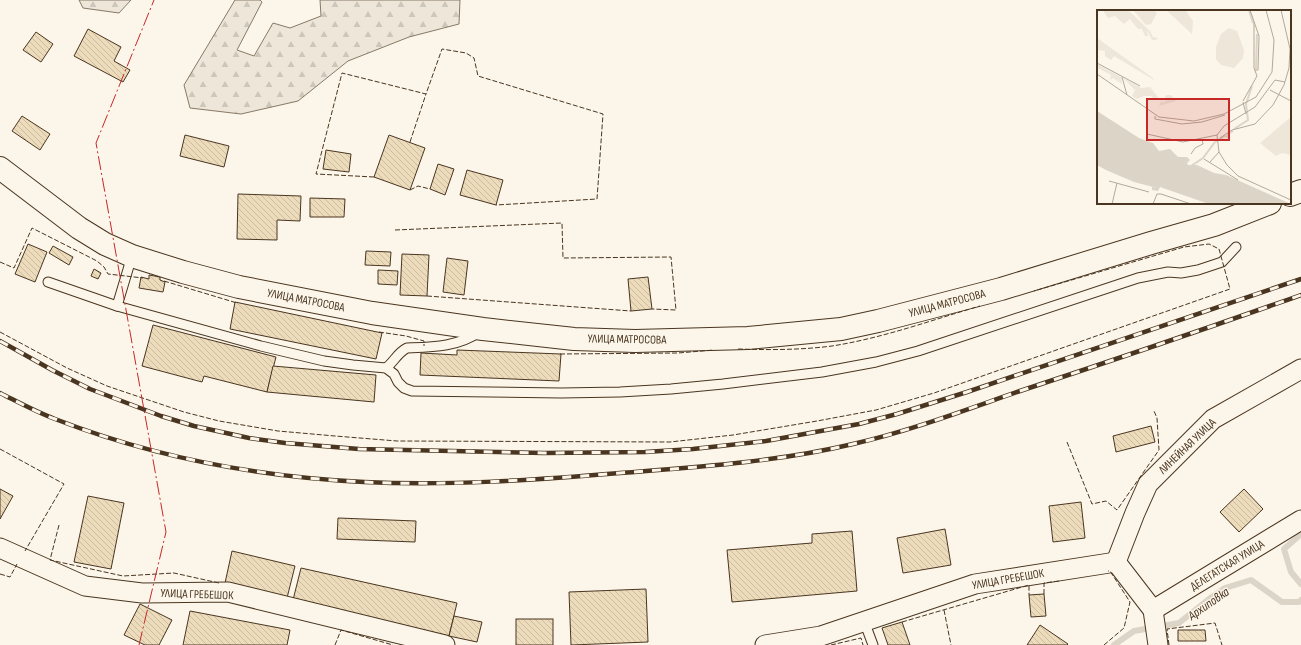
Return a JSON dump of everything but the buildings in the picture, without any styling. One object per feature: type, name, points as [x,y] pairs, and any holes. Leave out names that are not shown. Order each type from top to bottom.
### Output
[{"type":"street","name":"УЛИЦА МАТРОСОВА","points":[[0,168],[79,228],[105,244],[132,256],[183,272],[239,287],[372,314],[483,329],[574,338],[635,341],[748,338],[842,329],[909,314],[1001,289],[1214,225],[1267,204]]},
{"type":"street","points":[[1291,195],[1301,190]]},
{"type":"street","name":"ЛИНЕЙНАЯ УЛИЦА","points":[[1116,562],[1148,484],[1213,419],[1301,369]]},
{"type":"street","name":"ДЕЛЕГАТСКАЯ УЛИЦА","points":[[1153,610],[1301,520]]},
{"type":"street","name":"УЛИЦА ГРЕБЕШОК","points":[[0,548],[85,586],[142,593],[228,592],[445,645]]},
{"type":"street","points":[[1116,562],[1153,610],[1158,640]]},
{"type":"street","name":"УЛИЦА ГРЕБЕШОК","points":[[765,645],[821,636],[975,584],[1116,562]]},
{"type":"lane","points":[[48,282],[117,306],[260,346],[310,358],[353,365],[386,368],[394,374],[398,382],[404,388],[412,391],[562,394],[671,389],[822,372],[876,362],[918,350],[1138,278],[1168,272],[1181,273],[1198,270],[1222,262],[1236,247]]},
{"type":"lane","points":[[117,306],[132,256]]},
{"type":"lane","points":[[386,368],[393,363],[396,356],[401,351],[407,348],[462,342],[483,329]]},
{"type":"lane","points":[[864,621],[873,645]]},
{"type":"green space","points":[[79,0],[131,0],[119,13],[83,8]]},
{"type":"green space","points":[[235,0],[260,0],[262,2],[237,50],[254,56],[273,23],[290,28],[321,16],[320,0],[460,0],[459,24],[409,37],[348,61],[298,101],[241,114],[190,108],[184,85]]},
{"type":"waterway","name":"Архиповка","points":[[1301,534],[1284,549],[1291,572],[1301,584]]},
{"type":"waterway","name":"Архиповка","points":[[1114,645],[1134,631],[1179,623],[1225,588],[1251,580],[1282,602],[1299,602],[1301,600]]},
{"type":"railway","points":[[0,341],[90,389],[161,416],[194,426],[249,438],[285,443],[359,449],[544,453],[645,452],[693,449],[766,441],[859,424],[897,414],[967,392],[1301,279]]},
{"type":"railway","points":[[0,393],[55,419],[130,444],[207,463],[246,470],[325,479],[396,483],[492,482],[588,476],[766,460],[824,450],[874,439],[937,420],[1301,295]]},
{"type":"fence","points":[[374,177],[316,174],[342,73],[426,94],[442,49],[466,53],[474,58],[478,76],[603,114],[597,199],[496,205]]},
{"type":"fence","points":[[410,142],[426,94]]},
{"type":"fence","points":[[410,190],[418,186],[430,189]]},
{"type":"fence","points":[[395,230],[562,223],[563,258],[671,257],[676,310],[652,309]]},
{"type":"fence","points":[[0,262],[14,268],[32,228],[97,261],[104,267],[108,274],[143,278]]},
{"type":"fence","points":[[0,332],[67,368],[107,386],[184,412],[219,421],[278,431],[397,441],[670,442],[733,435],[876,410],[934,393],[1230,289],[1219,249],[1209,244],[1184,247],[1034,291]]},
{"type":"fence","points":[[164,281],[237,303]]},
{"type":"fence","points":[[427,296],[631,311]]},
{"type":"fence","points":[[738,349],[761,350],[809,348],[851,343],[889,334],[980,306]]},
{"type":"fence","points":[[379,332],[406,336],[424,341],[424,346]]},
{"type":"fence","points":[[560,354],[678,353],[714,350]]},
{"type":"fence","points":[[1067,442],[1092,504],[1106,501],[1117,510],[1159,450],[1157,418],[1154,411]]},
{"type":"fence","points":[[0,449],[64,484],[25,551]]},
{"type":"fence","points":[[59,525],[50,560],[123,576],[174,573],[219,583]]},
{"type":"fence","points":[[0,574],[10,577],[17,564]]},
{"type":"fence","points":[[1104,645],[1124,628],[1130,602],[1110,571],[1108,571]]},
{"type":"fence","points":[[1044,594],[1044,583],[1059,581]]},
{"type":"fence","points":[[902,622],[1029,585],[1029,595]]},
{"type":"fence","points":[[944,610],[951,645]]},
{"type":"fence","points":[[1169,645],[1167,629],[1215,623],[1222,645]]},
{"type":"fence","points":[[335,645],[341,630],[393,645]]},
{"type":"fence","points":[[831,645],[861,638],[863,645]]},
{"type":"power","points":[[139,645],[166,532],[96,143],[154,0]]}]
